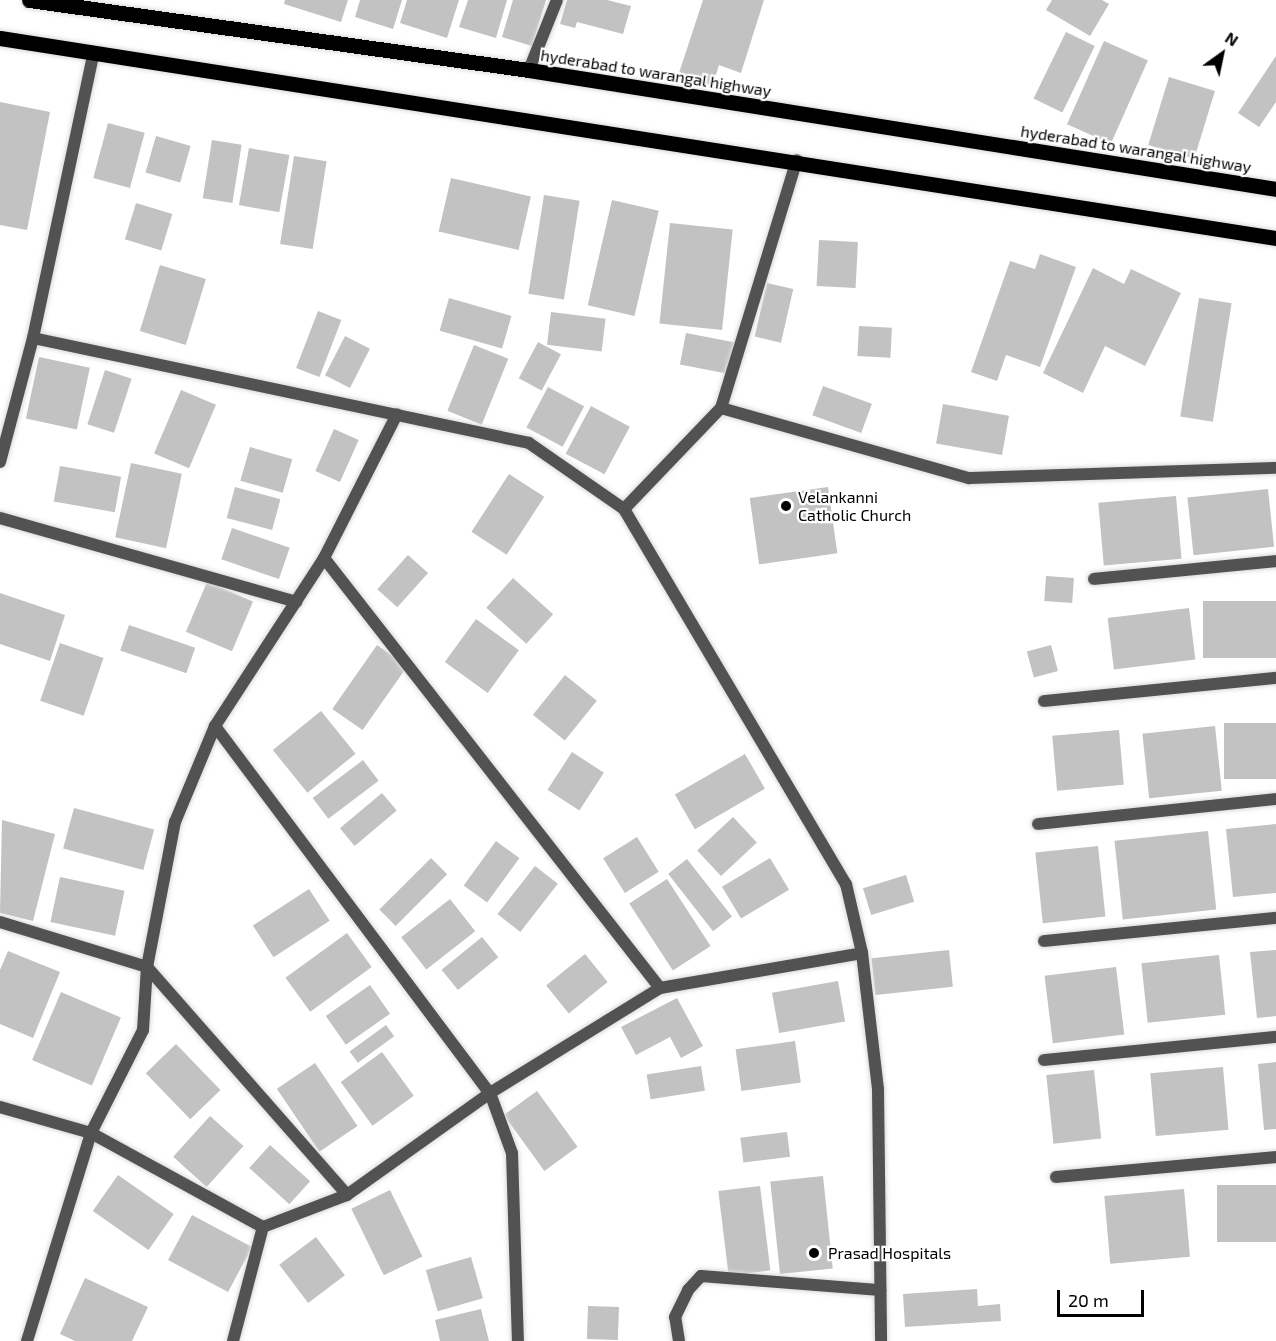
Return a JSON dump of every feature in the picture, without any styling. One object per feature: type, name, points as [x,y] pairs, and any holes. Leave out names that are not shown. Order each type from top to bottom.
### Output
[{"type":"main road","name":"hyderabad to warangal highway","points":[[29,0],[529,70],[1276,189]]},
{"type":"main road","points":[[0,38],[797,160],[1276,238]]},
{"type":"street","points":[[529,70],[557,0]]},
{"type":"street","points":[[0,462],[33,338],[94,52]]},
{"type":"street","points":[[624,509],[721,408],[797,160]]},
{"type":"street","points":[[33,338],[529,442],[624,509],[846,884],[862,953],[878,1089],[881,1341]]},
{"type":"street","points":[[721,408],[969,478],[1276,468]]},
{"type":"street","points":[[27,1341],[91,1133],[143,1030],[147,967],[175,822],[215,726],[324,558],[397,414]]},
{"type":"street","points":[[0,518],[296,602]]},
{"type":"street","points":[[324,558],[660,988]]},
{"type":"street","points":[[1094,579],[1276,561]]},
{"type":"street","points":[[1044,701],[1276,678]]},
{"type":"street","points":[[215,726],[490,1093],[512,1153],[518,1341]]},
{"type":"street","points":[[1038,824],[1276,799]]},
{"type":"street","points":[[1044,941],[1276,918]]},
{"type":"street","points":[[0,922],[147,967],[346,1195]]},
{"type":"street","points":[[0,1107],[91,1133],[263,1227],[346,1195],[490,1093],[660,988],[862,953]]},
{"type":"street","points":[[1044,1060],[1276,1037]]},
{"type":"street","points":[[1056,1177],[1276,1157]]},
{"type":"street","points":[[233,1341],[263,1227]]},
{"type":"street","points":[[679,1341],[675,1317],[688,1290],[701,1276],[880,1290]]},
{"type":"building","points":[[285,0],[348,0],[341,22],[284,4]]},
{"type":"building","points":[[360,0],[402,0],[393,29],[355,17]]},
{"type":"building","points":[[407,0],[459,0],[447,38],[400,23]]},
{"type":"building","points":[[468,0],[507,0],[496,38],[459,27]]},
{"type":"building","points":[[513,0],[546,0],[532,46],[502,37]]},
{"type":"building","points":[[567,0],[607,0],[631,6],[623,34],[577,22],[575,28],[560,24]]},
{"type":"building","points":[[703,0],[764,0],[741,73],[719,65],[712,87],[678,76]]},
{"type":"building","points":[[1052,0],[1102,0],[1109,4],[1090,36],[1046,10]]},
{"type":"building","points":[[1066,32],[1095,46],[1062,113],[1034,99]]},
{"type":"building","points":[[1104,41],[1148,61],[1111,144],[1067,124]]},
{"type":"building","points":[[1276,56],[1276,102],[1259,127],[1238,113]]},
{"type":"building","points":[[1169,77],[1215,91],[1194,159],[1148,145]]},
{"type":"building","points":[[0,102],[50,112],[27,230],[0,225]]},
{"type":"building","points":[[108,123],[145,133],[130,188],[93,178]]},
{"type":"building","points":[[156,136],[191,146],[180,182],[146,173]]},
{"type":"building","points":[[212,140],[242,145],[232,203],[203,198]]},
{"type":"building","points":[[249,148],[289,155],[279,212],[239,205]]},
{"type":"building","points":[[294,156],[327,161],[313,249],[280,244]]},
{"type":"building","points":[[451,178],[531,196],[519,250],[439,232]]},
{"type":"building","points":[[544,195],[580,201],[564,299],[528,294]]},
{"type":"building","points":[[612,200],[659,211],[634,316],[588,305]]},
{"type":"building","points":[[136,203],[172,214],[161,250],[125,239]]},
{"type":"building","points":[[670,223],[733,230],[722,330],[659,323]]},
{"type":"building","points":[[819,240],[858,242],[856,288],[817,286]]},
{"type":"building","points":[[1040,254],[1076,267],[1040,367],[1006,355],[997,381],[971,372],[1010,261],[1035,269]]},
{"type":"building","points":[[160,265],[206,279],[186,345],[140,331]]},
{"type":"building","points":[[1093,268],[1124,284],[1131,269],[1181,293],[1145,366],[1105,346],[1083,393],[1043,373]]},
{"type":"building","points":[[767,283],[793,289],[781,343],[755,337]]},
{"type":"building","points":[[449,298],[511,316],[502,349],[440,331]]},
{"type":"building","points":[[1199,298],[1232,303],[1213,422],[1180,417]]},
{"type":"building","points":[[318,311],[341,320],[319,377],[296,368]]},
{"type":"building","points":[[551,312],[606,319],[602,351],[547,345]]},
{"type":"building","points":[[859,326],[892,328],[890,358],[857,356]]},
{"type":"building","points":[[686,333],[734,342],[728,374],[680,364]]},
{"type":"building","points":[[345,336],[370,349],[350,388],[325,375]]},
{"type":"building","points":[[538,342],[561,354],[542,390],[519,378]]},
{"type":"building","points":[[474,345],[508,359],[482,425],[447,411]]},
{"type":"building","points":[[39,357],[90,368],[77,429],[26,419]]},
{"type":"building","points":[[105,370],[132,379],[114,433],[87,424]]},
{"type":"building","points":[[823,386],[872,404],[861,433],[812,415]]},
{"type":"building","points":[[548,387],[584,406],[563,447],[526,428]]},
{"type":"building","points":[[181,390],[216,405],[189,468],[154,454]]},
{"type":"building","points":[[943,404],[1009,416],[1002,455],[936,443]]},
{"type":"building","points":[[591,406],[630,427],[604,474],[566,454]]},
{"type":"building","points":[[334,429],[359,440],[340,482],[315,471]]},
{"type":"building","points":[[250,447],[292,459],[283,493],[240,481]]},
{"type":"building","points":[[131,463],[182,474],[166,548],[115,537]]},
{"type":"building","points":[[60,466],[121,477],[115,512],[54,501]]},
{"type":"building","points":[[509,474],[544,497],[507,555],[471,532]]},
{"type":"building","points":[[235,487],[280,499],[272,530],[227,518]]},
{"type":"building","points":[[828,487],[837,553],[759,564],[750,498]]},
{"type":"building","points":[[1268,489],[1274,547],[1194,555],[1187,497]]},
{"type":"building","points":[[1176,496],[1181,559],[1104,566],[1098,503]]},
{"type":"building","points":[[232,528],[290,548],[279,579],[221,559]]},
{"type":"building","points":[[408,555],[428,573],[397,607],[377,589]]},
{"type":"building","points":[[1046,576],[1074,578],[1072,603],[1044,601]]},
{"type":"building","points":[[513,578],[553,614],[526,644],[486,608]]},
{"type":"building","points":[[207,582],[253,602],[232,651],[186,632]]},
{"type":"building","points":[[0,593],[65,615],[50,661],[0,644]]},
{"type":"building","points":[[1203,601],[1276,601],[1276,658],[1203,658]]},
{"type":"building","points":[[1189,608],[1195,660],[1114,670],[1108,618]]},
{"type":"building","points":[[476,619],[519,650],[488,693],[445,662]]},
{"type":"building","points":[[129,625],[195,648],[186,673],[120,651]]},
{"type":"building","points":[[60,643],[103,658],[84,716],[40,701]]},
{"type":"building","points":[[377,645],[407,666],[363,730],[332,709]]},
{"type":"building","points":[[1051,645],[1058,671],[1034,678],[1027,651]]},
{"type":"building","points":[[565,675],[597,701],[565,740],[533,715]]},
{"type":"building","points":[[321,711],[356,754],[307,793],[273,750]]},
{"type":"building","points":[[1224,723],[1276,723],[1276,779],[1224,779]]},
{"type":"building","points":[[1215,726],[1222,791],[1149,798],[1142,734]]},
{"type":"building","points":[[1119,730],[1124,785],[1057,791],[1052,736]]},
{"type":"building","points":[[572,752],[604,773],[579,810],[547,790]]},
{"type":"building","points":[[745,754],[765,789],[695,829],[675,794]]},
{"type":"building","points":[[363,760],[379,781],[328,819],[313,798]]},
{"type":"building","points":[[382,793],[397,811],[355,846],[340,828]]},
{"type":"building","points":[[74,808],[154,829],[143,870],[63,849]]},
{"type":"building","points":[[733,817],[757,843],[721,876],[697,850]]},
{"type":"building","points":[[2,820],[55,834],[33,921],[0,913]]},
{"type":"building","points":[[1276,824],[1276,893],[1233,897],[1226,829]]},
{"type":"building","points":[[1208,831],[1216,910],[1123,919],[1115,841]]},
{"type":"building","points":[[637,837],[659,872],[625,893],[603,858]]},
{"type":"building","points":[[496,841],[519,858],[487,903],[464,885]]},
{"type":"building","points":[[1098,846],[1105,917],[1043,923],[1035,853]]},
{"type":"building","points":[[431,858],[447,874],[396,926],[379,910]]},
{"type":"building","points":[[770,858],[789,890],[741,919],[722,887]]},
{"type":"building","points":[[687,859],[732,917],[713,931],[668,874]]},
{"type":"building","points":[[535,866],[558,884],[520,932],[497,914]]},
{"type":"building","points":[[906,875],[914,902],[871,915],[863,888]]},
{"type":"building","points":[[60,877],[125,891],[115,936],[50,922]]},
{"type":"building","points":[[667,879],[711,946],[673,971],[629,904]]},
{"type":"building","points":[[309,889],[330,921],[274,957],[253,925]]},
{"type":"building","points":[[450,899],[475,931],[426,969],[401,937]]},
{"type":"building","points":[[347,933],[372,967],[310,1012],[286,978]]},
{"type":"building","points":[[482,937],[498,957],[458,990],[442,970]]},
{"type":"building","points":[[949,950],[953,987],[875,995],[871,958]]},
{"type":"building","points":[[1276,950],[1276,1016],[1257,1018],[1250,952]]},
{"type":"building","points":[[8,951],[60,972],[33,1038],[0,1024],[0,970]]},
{"type":"building","points":[[585,954],[608,982],[569,1013],[546,985]]},
{"type":"building","points":[[1219,955],[1225,1015],[1148,1023],[1141,963]]},
{"type":"building","points":[[1116,967],[1124,1034],[1053,1043],[1045,976]]},
{"type":"building","points":[[838,981],[845,1021],[779,1033],[772,993]]},
{"type":"building","points":[[370,985],[390,1014],[346,1045],[326,1016]]},
{"type":"building","points":[[61,992],[121,1017],[92,1086],[32,1060]]},
{"type":"building","points":[[677,998],[703,1046],[681,1058],[670,1037],[636,1055],[621,1027]]},
{"type":"building","points":[[386,1025],[394,1036],[358,1063],[350,1051]]},
{"type":"building","points":[[795,1041],[801,1083],[741,1091],[736,1049]]},
{"type":"building","points":[[176,1044],[220,1090],[190,1119],[146,1073]]},
{"type":"building","points":[[382,1052],[414,1096],[372,1126],[341,1082]]},
{"type":"building","points":[[1276,1062],[1276,1129],[1264,1130],[1258,1064]]},
{"type":"building","points":[[315,1063],[357,1126],[319,1152],[277,1089]]},
{"type":"building","points":[[701,1066],[705,1091],[651,1099],[647,1075]]},
{"type":"building","points":[[1223,1067],[1228,1130],[1156,1136],[1150,1073]]},
{"type":"building","points":[[1094,1070],[1101,1139],[1053,1144],[1046,1075]]},
{"type":"building","points":[[537,1091],[578,1147],[544,1171],[504,1115]]},
{"type":"building","points":[[210,1116],[243,1146],[207,1187],[173,1157]]},
{"type":"building","points":[[787,1132],[790,1157],[743,1163],[740,1138]]},
{"type":"building","points":[[270,1145],[310,1181],[289,1204],[249,1168]]},
{"type":"building","points":[[118,1175],[174,1214],[148,1250],[93,1211]]},
{"type":"building","points":[[823,1176],[833,1268],[780,1274],[770,1182]]},
{"type":"building","points":[[1217,1185],[1276,1185],[1276,1242],[1217,1242]]},
{"type":"building","points":[[760,1186],[770,1270],[729,1275],[718,1191]]},
{"type":"building","points":[[1184,1189],[1190,1257],[1110,1264],[1104,1196]]},
{"type":"building","points":[[390,1190],[422,1257],[384,1275],[351,1209]]},
{"type":"building","points":[[192,1215],[252,1247],[228,1292],[168,1260]]},
{"type":"building","points":[[316,1237],[345,1275],[308,1303],[279,1265]]},
{"type":"building","points":[[471,1257],[483,1298],[438,1311],[426,1270]]},
{"type":"building","points":[[85,1278],[148,1307],[132,1341],[75,1341],[60,1334]]},
{"type":"building","points":[[977,1289],[978,1306],[1000,1304],[1001,1321],[905,1327],[903,1294]]},
{"type":"building","points":[[588,1306],[619,1307],[618,1340],[587,1339]]},
{"type":"building","points":[[481,1309],[489,1341],[440,1341],[435,1320]]},
{"type":"place","name":"Velankanni Catholic Church","points":[[786,506]]},
{"type":"place","name":"Prasad Hospitals","points":[[814,1253]]}]
